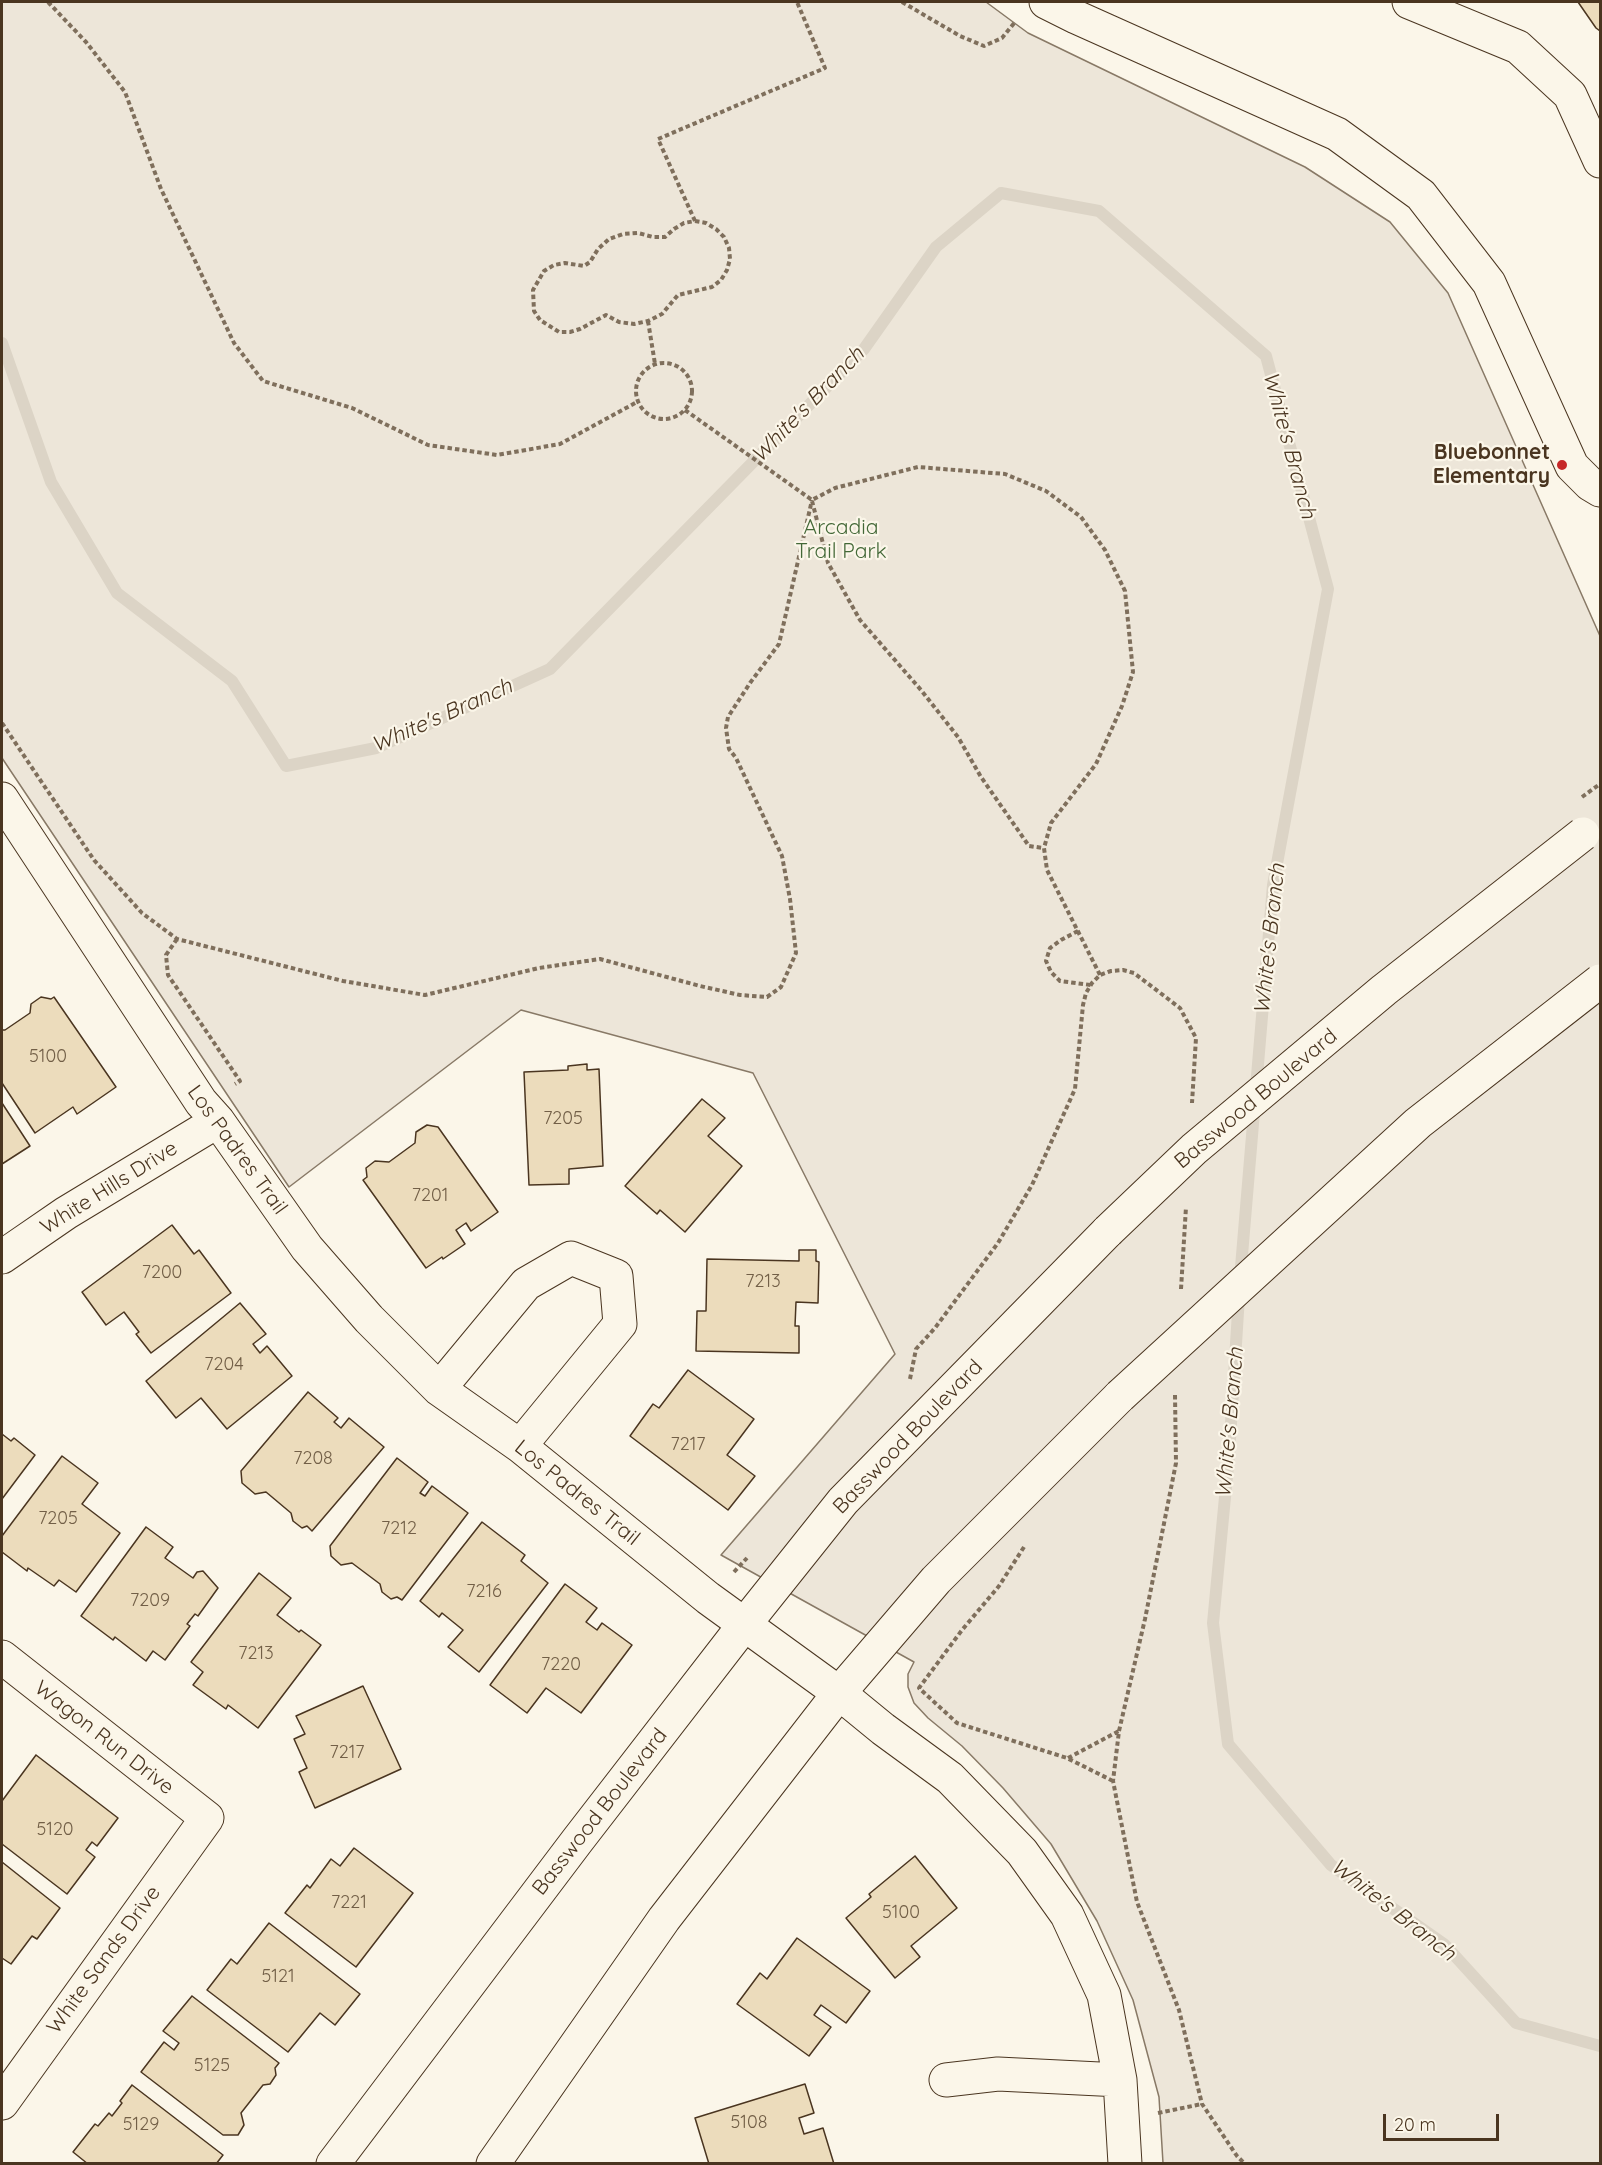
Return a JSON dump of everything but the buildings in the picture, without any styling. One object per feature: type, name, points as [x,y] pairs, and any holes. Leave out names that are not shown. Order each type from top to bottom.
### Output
[{"type":"main road","points":[[1046,2],[1079,9],[1337,134],[1420,195],[1490,283],[1572,466],[1590,484],[1600,490]]},
{"type":"main road","points":[[1408,2],[1518,47],[1570,95],[1600,161]]},
{"type":"main road","name":"Los Padres Trail","points":[[2,799],[209,1112],[307,1248],[369,1319],[439,1389],[520,1446],[744,1625],[839,1693],[883,1729],[950,1778],[1022,1852],[1067,1915],[1104,1995],[1120,2080],[1125,2163]]},
{"type":"main road","name":"Basswood Boulevard","points":[[333,2163],[744,1625],[843,1502],[1108,1231],[1194,1149],[1366,1005],[1592,828]]},
{"type":"main road","points":[[493,2163],[664,1919],[839,1693],[936,1580],[1120,1396],[1418,1123],[1600,981]]},
{"type":"main road","name":"White Hills Drive","points":[[2,1257],[209,1112]]},
{"type":"main road","points":[[439,1389],[526,1284],[571,1258],[616,1276],[620,1324],[520,1446]]},
{"type":"main road","name":"Wagon Run Drive","points":[[2,1657],[207,1818]]},
{"type":"main road","name":"White Sands Drive","points":[[2,2103],[207,1818]]},
{"type":"main road","points":[[945,2080],[998,2074],[1120,2080]]},
{"type":"path","points":[[48,2],[86,42],[125,92],[161,189],[224,323],[234,343],[263,381],[352,408],[428,445],[497,455],[560,444],[637,402]]},
{"type":"path","points":[[695,221],[658,138],[825,68],[797,2]]},
{"type":"path","points":[[902,2],[960,36],[984,46],[1002,38],[1018,17]]},
{"type":"path","points":[[695,221],[706,223],[724,237],[729,248],[730,259],[727,270],[721,280],[712,287],[678,295],[662,314],[648,321],[626,323],[606,315],[570,332],[559,332],[540,320],[534,311],[532,290],[544,271],[554,265],[565,263],[584,266],[609,239],[623,234],[638,233],[665,237],[684,223],[695,221]]},
{"type":"path","points":[[648,321],[655,364]]},
{"type":"path","points":[[655,364],[674,364],[688,375],[692,384],[690,402],[678,416],[659,419],[642,410],[637,402],[635,393],[640,375],[655,364]]},
{"type":"path","points":[[685,410],[812,500],[828,563],[860,620],[921,690],[957,737],[981,777],[1029,846],[1044,848]]},
{"type":"path","points":[[2,723],[94,860],[142,913],[177,939],[343,981],[425,995],[539,968],[600,959],[740,995],[766,996],[781,987],[796,953],[790,898],[782,856],[736,758],[729,749],[726,728],[728,717],[779,644],[812,500],[835,488],[918,467],[1005,474],[1046,490],[1081,517],[1105,550],[1125,591],[1133,672],[1122,706],[1096,764],[1052,823],[1044,848],[1047,870],[1100,975]]},
{"type":"path","points":[[1574,803],[1600,784]]},
{"type":"path","points":[[1078,932],[1050,948],[1046,961],[1051,972],[1060,981],[1090,985]]},
{"type":"path","points":[[177,939],[166,955],[168,975],[240,1081],[209,1112]]},
{"type":"path","points":[[1030,1537],[999,1586],[962,1630],[919,1688],[957,1723],[1067,1758],[1113,1781]]},
{"type":"path","points":[[1067,1758],[1119,1731]]},
{"type":"path","points":[[1122,2126],[1167,2110],[1202,2104]]},
{"type":"green space","name":"Arcadia Trail Park","points":[[2,2],[986,2],[1028,33],[1305,167],[1390,222],[1448,293],[1600,636],[1600,2163],[1163,2163],[1159,2097],[1133,2000],[1097,1921],[1051,1844],[1003,1788],[962,1746],[928,1718],[914,1703],[908,1687],[908,1674],[914,1662],[721,1555],[895,1354],[753,1073],[521,1010],[289,1187],[2,758]]},
{"type":"waterway","name":"White's Branch","points":[[2,343],[51,482],[117,593],[232,681],[286,766],[376,748],[550,669],[864,349],[936,247],[1001,193],[1099,211],[1266,356],[1328,589],[1273,885],[1240,1279]]},
{"type":"waterway","name":"White's Branch","points":[[1239,1296],[1229,1455],[1213,1623],[1228,1744],[1331,1865],[1445,1945],[1516,2023],[1600,2046]]},
{"type":"place","name":"Bluebonnet Elementary","points":[[1562,465]]}]
